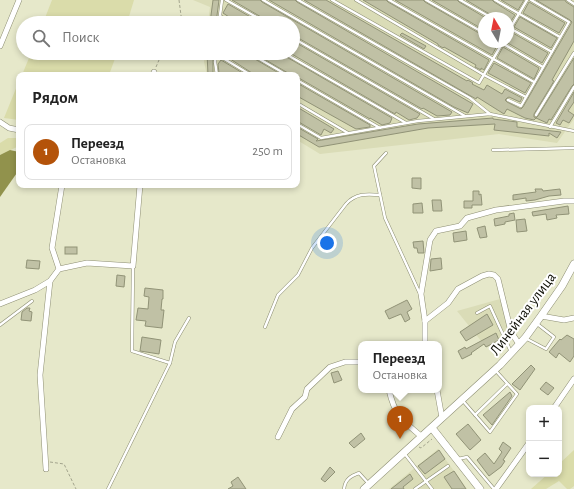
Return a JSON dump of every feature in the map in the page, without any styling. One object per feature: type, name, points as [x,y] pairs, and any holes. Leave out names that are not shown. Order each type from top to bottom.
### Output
[{"type":"street","points":[[0,46],[19,0]]},
{"type":"street","points":[[0,122],[9,128],[16,129]]},
{"type":"street","points":[[59,269],[52,248],[62,188]]},
{"type":"street","points":[[0,304],[35,290],[50,281],[59,269],[87,263],[133,266],[140,188]]},
{"type":"street","points":[[425,341],[425,321],[421,294],[430,240],[436,231],[460,226],[467,218],[496,210],[574,201]]},
{"type":"street","name":"Линейная улица","points":[[367,486],[463,401],[512,353],[541,316],[562,286],[573,266]]},
{"type":"street","points":[[425,321],[448,302],[458,289],[482,276],[489,274],[494,275],[498,279],[511,332],[519,344]]},
{"type":"street","points":[[46,469],[40,375],[50,281]]},
{"type":"street","points":[[541,316],[564,320],[574,318]]},
{"type":"street","points":[[278,437],[292,409],[305,397],[307,389],[330,368],[345,362],[358,362]]},
{"type":"street","points":[[556,405],[574,379]]},
{"type":"street","points":[[390,393],[393,405],[402,420],[422,437]]},
{"type":"street","points":[[438,393],[442,418]]},
{"type":"street","points":[[432,428],[480,489]]},
{"type":"street","points":[[495,489],[526,447]]},
{"type":"lane","points":[[220,16],[222,0]]},
{"type":"lane","points":[[226,0],[254,16]]},
{"type":"lane","points":[[263,0],[291,16]]},
{"type":"lane","points":[[298,0],[470,98],[490,114]]},
{"type":"lane","points":[[332,0],[479,83],[498,48]]},
{"type":"lane","points":[[341,4],[343,0]]},
{"type":"lane","points":[[356,0],[484,75],[526,97]]},
{"type":"lane","points":[[389,0],[534,82]]},
{"type":"lane","points":[[426,0],[478,30]]},
{"type":"lane","points":[[460,0],[481,12]]},
{"type":"lane","points":[[495,0],[560,37]]},
{"type":"lane","points":[[514,21],[526,0]]},
{"type":"lane","points":[[508,100],[521,106],[569,22],[531,0]]},
{"type":"lane","points":[[568,0],[574,4]]},
{"type":"lane","points":[[300,21],[466,117]]},
{"type":"lane","points":[[514,31],[552,52]]},
{"type":"lane","points":[[300,42],[435,120]]},
{"type":"lane","points":[[512,48],[543,66]]},
{"type":"lane","points":[[536,115],[574,53]]},
{"type":"lane","points":[[215,60],[217,72]]},
{"type":"lane","points":[[226,60],[246,72]]},
{"type":"lane","points":[[261,60],[282,72]]},
{"type":"lane","points":[[296,60],[406,123]]},
{"type":"lane","points":[[300,82],[380,128]]},
{"type":"lane","points":[[550,127],[574,87]]},
{"type":"lane","points":[[300,105],[349,134]]},
{"type":"lane","points":[[300,126],[321,138],[406,123],[490,114],[574,131]]},
{"type":"lane","points":[[493,150],[574,148]]},
{"type":"lane","points":[[386,153],[374,166],[384,218],[421,294]]},
{"type":"lane","points":[[265,326],[278,295],[298,274],[312,248],[346,204],[350,200],[362,194],[380,195]]},
{"type":"lane","points":[[133,266],[132,351],[170,363]]},
{"type":"lane","points":[[0,325],[32,301]]},
{"type":"lane","points":[[477,313],[490,306],[512,353]]},
{"type":"lane","points":[[108,489],[170,363],[175,342],[189,318]]},
{"type":"lane","points":[[524,338],[546,349],[554,337],[536,322]]},
{"type":"lane","points":[[463,401],[490,432],[517,394],[495,370]]},
{"type":"lane","points":[[475,415],[507,384]]},
{"type":"lane","points":[[404,453],[432,489]]},
{"type":"lane","points":[[457,460],[467,456],[495,489]]},
{"type":"lane","points":[[415,489],[448,466]]},
{"type":"lane","points":[[344,489],[344,483],[350,477],[359,473],[367,486]]},
{"type":"path","points":[[179,0],[181,16]]},
{"type":"path","points":[[153,72],[159,60]]},
{"type":"path","points":[[46,461],[64,464],[76,489]]},
{"type":"shaded area","points":[[52,0],[134,0],[129,16],[46,16]]},
{"type":"shaded area","points":[[193,0],[574,0],[574,119],[557,143],[499,134],[320,154],[300,142],[300,72],[206,72],[204,62],[204,60],[300,60],[300,16],[209,16],[210,7]]},
{"type":"shaded area","points":[[28,60],[114,60],[110,72],[23,72]]},
{"type":"shaded area","points":[[16,88],[16,120],[4,118]]},
{"type":"shaded area","points":[[8,138],[16,138],[16,147],[0,155],[0,143]]},
{"type":"shaded area","points":[[10,150],[16,151],[16,174],[0,197],[0,155]]},
{"type":"shaded area","points":[[500,299],[509,333],[486,347],[457,311]]},
{"type":"shaded area","points":[[438,449],[467,489],[389,489]]},
{"type":"shaded area","points":[[574,450],[574,486],[567,489],[559,481],[546,489],[531,489],[545,477],[562,477],[562,461]]},
{"type":"building","points":[[213,0],[219,0],[217,16],[211,16]]},
{"type":"building","points":[[232,0],[260,0],[286,16],[259,16]]},
{"type":"building","points":[[269,0],[295,0],[473,104],[468,113],[454,107],[300,18],[300,16],[297,16]]},
{"type":"building","points":[[304,0],[326,0],[484,90],[487,85],[502,94],[505,89],[522,98],[520,102],[509,97],[505,100],[521,109],[572,22],[536,0],[565,0],[574,7],[574,41],[552,80],[554,81],[534,114],[534,117],[536,118],[534,120],[525,118],[507,109],[504,114],[477,97],[476,99]]},
{"type":"building","points":[[363,0],[386,0],[489,60],[484,70],[475,67],[476,65],[444,47],[443,48]]},
{"type":"building","points":[[395,0],[423,0],[478,33],[478,47]]},
{"type":"building","points":[[432,0],[457,0],[478,13],[478,27]]},
{"type":"building","points":[[466,0],[492,0],[510,12],[486,12]]},
{"type":"building","points":[[501,0],[524,0],[518,10]]},
{"type":"building","points":[[529,2],[565,23],[559,33],[523,13]]},
{"type":"building","points":[[228,4],[249,16],[228,16],[223,13]]},
{"type":"building","points":[[520,17],[557,38],[551,48],[514,27]]},
{"type":"building","points":[[300,24],[452,112],[450,115],[437,116],[423,108],[422,109],[300,39]]},
{"type":"building","points":[[402,33],[426,46],[424,49],[400,35]]},
{"type":"building","points":[[514,34],[548,53],[542,63],[514,47]]},
{"type":"building","points":[[300,45],[420,114],[417,118],[409,120],[396,112],[395,114],[300,59]]},
{"type":"building","points":[[480,48],[496,48],[492,55]]},
{"type":"building","points":[[502,48],[505,48],[539,68],[534,79],[497,58]]},
{"type":"building","points":[[574,58],[574,84],[551,120],[549,119],[547,123],[536,118]]},
{"type":"building","points":[[207,60],[213,60],[213,72],[208,72]]},
{"type":"building","points":[[221,60],[241,72],[219,72],[218,64]]},
{"type":"building","points":[[232,60],[256,60],[277,72],[250,72]]},
{"type":"building","points":[[266,60],[292,60],[392,118],[390,123],[382,125],[370,119],[300,79],[300,72],[286,72]]},
{"type":"building","points":[[494,63],[531,83],[525,93],[488,73]]},
{"type":"building","points":[[300,85],[370,125],[370,127],[356,129],[300,98]]},
{"type":"building","points":[[574,92],[574,102],[568,111],[574,115],[569,123],[563,120],[560,125],[556,123]]},
{"type":"building","points":[[300,109],[334,129],[331,133],[324,129],[321,135],[300,123]]},
{"type":"building","points":[[493,118],[517,122],[517,127],[561,132],[557,138],[549,133],[549,136],[494,130],[495,124],[428,128],[319,147],[300,136],[300,129],[318,139],[316,141],[418,124]]},
{"type":"building","points":[[412,178],[421,178],[421,189],[412,188]]},
{"type":"building","points":[[535,189],[542,189],[543,191],[560,189],[561,195],[526,201],[526,198],[513,200],[513,195],[536,192]]},
{"type":"building","points":[[473,191],[479,191],[479,195],[481,194],[482,205],[472,205],[472,208],[464,208],[464,201],[473,201]]},
{"type":"building","points":[[432,200],[441,200],[442,211],[433,211]]},
{"type":"building","points":[[422,203],[423,213],[413,213],[413,204]]},
{"type":"building","points":[[568,206],[569,214],[556,215],[557,218],[547,220],[546,214],[533,216],[532,212]]},
{"type":"building","points":[[514,213],[515,220],[495,226],[494,219],[509,216],[509,214]]},
{"type":"building","points":[[525,219],[527,231],[517,232],[516,220]]},
{"type":"building","points":[[485,226],[487,237],[480,238],[477,228]]},
{"type":"building","points":[[466,231],[467,240],[454,242],[453,233]]},
{"type":"building","points":[[423,241],[424,253],[418,253],[417,248],[414,248],[413,242]]},
{"type":"building","points":[[65,247],[77,247],[77,254],[65,254]]},
{"type":"building","points":[[441,258],[442,269],[430,271],[431,259]]},
{"type":"building","points":[[27,260],[40,261],[39,269],[26,268]]},
{"type":"building","points":[[117,275],[125,276],[124,287],[116,286]]},
{"type":"building","points":[[145,288],[163,290],[161,310],[164,310],[162,328],[145,326],[146,321],[136,320],[138,308],[148,309],[149,297],[144,296]]},
{"type":"building","points":[[407,300],[412,309],[407,312],[410,319],[405,322],[401,314],[389,319],[385,311]]},
{"type":"building","points":[[27,308],[30,308],[29,311],[32,312],[31,321],[21,320],[22,312]]},
{"type":"building","points":[[487,314],[493,325],[466,341],[460,332]]},
{"type":"building","points":[[496,333],[499,340],[486,347],[484,344],[471,353],[472,354],[462,359],[458,351],[465,347],[466,349]]},
{"type":"building","points":[[567,335],[574,339],[574,356],[570,362],[559,353],[556,358],[549,352],[560,339],[561,340]]},
{"type":"building","points":[[142,337],[161,340],[159,354],[140,351]]},
{"type":"building","points":[[531,365],[535,369],[520,390],[512,384]]},
{"type":"building","points":[[338,371],[342,380],[334,383],[331,373]]},
{"type":"building","points":[[546,382],[554,388],[548,395],[540,389]]},
{"type":"building","points":[[510,392],[512,396],[492,425],[483,415]]},
{"type":"building","points":[[468,424],[481,440],[470,450],[456,434]]},
{"type":"building","points":[[361,433],[365,439],[354,448],[349,443]]},
{"type":"building","points":[[503,442],[511,448],[503,460],[505,461],[501,467],[489,476],[477,460],[485,453],[494,464],[502,452],[499,449]]},
{"type":"building","points":[[439,450],[445,459],[425,474],[418,466]]},
{"type":"building","points":[[330,467],[335,472],[325,482],[321,479]]},
{"type":"building","points":[[454,471],[466,489],[452,489],[444,477]]},
{"type":"building","points":[[410,474],[413,479],[403,487],[404,489],[391,489]]},
{"type":"building","points":[[238,477],[246,489],[228,489],[233,486],[231,482]]},
{"type":"place","name":"Переезд","points":[[400,439]]}]
